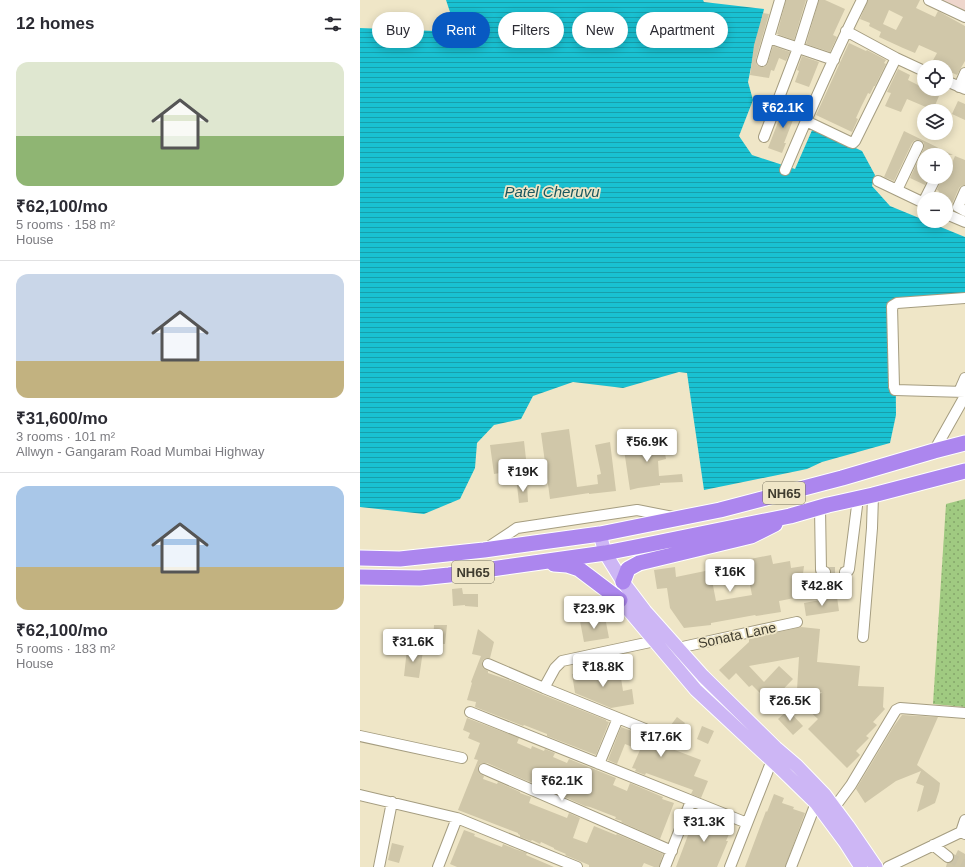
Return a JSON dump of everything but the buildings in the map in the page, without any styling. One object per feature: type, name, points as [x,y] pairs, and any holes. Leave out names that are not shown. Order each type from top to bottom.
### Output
[{"type":"highway","name":"NH65","points":[[360,558],[400,559],[484,550],[600,534],[720,510],[837,480],[965,443]]},
{"type":"highway","name":"NH65","points":[[360,577],[420,578],[605,553],[790,516],[965,471]]},
{"type":"highway","points":[[623,582],[628,569],[639,563],[751,536],[790,516]]},
{"type":"highway","points":[[539,562],[567,565],[579,569],[620,600]]},
{"type":"main road","points":[[600,534],[605,553],[623,582],[645,611],[703,676],[776,748],[797,766],[825,795],[876,867]]},
{"type":"main road","points":[[580,537],[585,555]]},
{"type":"main road","points":[[620,600],[696,690],[816,803],[845,842],[861,867]]},
{"type":"street","points":[[762,61],[780,0]]},
{"type":"street","points":[[764,137],[798,48],[813,0]]},
{"type":"street","points":[[785,170],[846,31],[862,0]]},
{"type":"street","points":[[929,0],[965,17]]},
{"type":"street","points":[[846,31],[917,68]]},
{"type":"street","points":[[769,38],[834,60]]},
{"type":"street","points":[[806,121],[853,143],[896,58]]},
{"type":"street","points":[[962,88],[965,73]]},
{"type":"street","points":[[897,190],[918,146]]},
{"type":"street","points":[[878,181],[917,198]]},
{"type":"street","points":[[965,191],[958,207],[965,211]]},
{"type":"street","points":[[953,217],[965,222]]},
{"type":"street","points":[[963,393],[895,390],[892,306],[897,303],[965,298]]},
{"type":"street","points":[[934,451],[963,393],[965,378]]},
{"type":"street","points":[[863,637],[872,528],[873,495]]},
{"type":"street","points":[[845,572],[849,569],[858,498]]},
{"type":"street","points":[[820,508],[821,570],[825,572]]},
{"type":"street","points":[[484,550],[517,528],[637,510],[678,518]]},
{"type":"street","name":"Sonata Lane","points":[[678,648],[797,622]]},
{"type":"street","points":[[544,688],[555,668],[562,662],[655,641]]},
{"type":"street","points":[[488,664],[645,729]]},
{"type":"street","points":[[834,808],[851,785],[898,708],[965,714]]},
{"type":"street","points":[[470,712],[746,823]]},
{"type":"street","points":[[599,764],[618,718]]},
{"type":"street","points":[[360,736],[462,758]]},
{"type":"street","points":[[730,867],[772,760]]},
{"type":"street","points":[[484,770],[672,851]]},
{"type":"street","points":[[360,795],[457,818],[577,867]]},
{"type":"street","points":[[666,867],[691,801]]},
{"type":"street","points":[[379,867],[392,802]]},
{"type":"street","points":[[791,867],[816,803]]},
{"type":"street","points":[[438,867],[457,818]]},
{"type":"street","points":[[888,867],[933,845],[963,833],[965,820]]},
{"type":"street","points":[[933,845],[948,856]]},
{"type":"shaded area","points":[[938,0],[965,0],[965,12]]},
{"type":"green space","points":[[965,499],[965,707],[933,704],[946,504]]},
{"type":"water","name":"Patel Cheruvu","points":[[446,0],[703,0],[704,2],[764,9],[748,82],[753,100],[739,136],[752,155],[795,169],[813,128],[862,151],[875,175],[872,186],[890,206],[917,217],[917,228],[943,228],[965,237],[965,298],[895,306],[896,415],[890,443],[822,462],[807,469],[704,490],[687,373],[679,372],[623,388],[573,382],[533,396],[521,419],[494,425],[477,443],[475,468],[460,499],[424,514],[360,507],[360,28],[372,28],[372,48],[424,48],[424,31],[432,31],[432,48],[490,48],[490,12],[450,12]]},
{"type":"tunnel","points":[[825,572],[845,572]]},
{"type":"tunnel","points":[[948,857],[965,865]]}]
